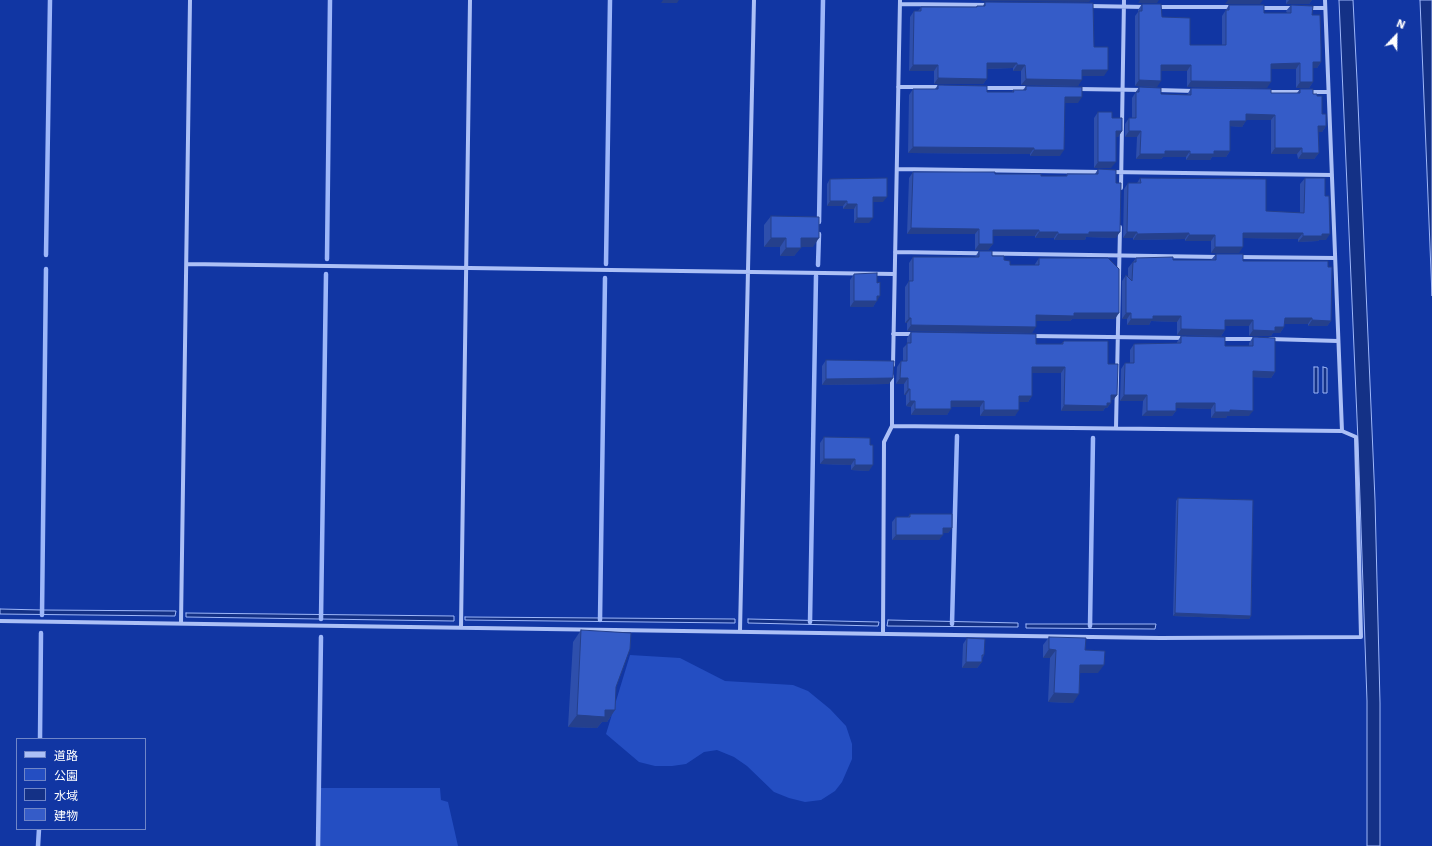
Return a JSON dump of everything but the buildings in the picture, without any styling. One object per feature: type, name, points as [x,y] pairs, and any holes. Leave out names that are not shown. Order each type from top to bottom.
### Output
[{"type":"street","points":[[181,623],[190,0]]},
{"type":"street","points":[[461,627],[470,0]]},
{"type":"street","points":[[740,631],[754,0]]},
{"type":"street","points":[[1121,195],[1124,0]]},
{"type":"street","points":[[1325,0],[1342,430]]},
{"type":"street","points":[[883,634],[884,442],[892,426],[900,2],[993,5]]},
{"type":"street","points":[[1086,6],[1148,6]]},
{"type":"street","points":[[1155,7],[1240,7]]},
{"type":"street","points":[[1256,8],[1325,8]]},
{"type":"street","points":[[898,87],[945,87]]},
{"type":"street","points":[[976,88],[1030,88]]},
{"type":"street","points":[[1076,89],[1146,90]]},
{"type":"street","points":[[1154,90],[1202,91]]},
{"type":"street","points":[[1265,92],[1328,92]]},
{"type":"street","points":[[897,169],[1332,175]]},
{"type":"street","points":[[1116,428],[1120,225]]},
{"type":"street","points":[[895,252],[1223,257]]},
{"type":"street","points":[[1231,257],[1335,258]]},
{"type":"street","points":[[187,264],[894,274]]},
{"type":"street","points":[[893,334],[916,334]]},
{"type":"street","points":[[1025,336],[1189,338]]},
{"type":"street","points":[[1212,339],[1260,339]]},
{"type":"street","points":[[1267,339],[1338,340]]},
{"type":"street","points":[[0,621],[1160,638],[1361,637],[1356,437],[1342,430],[892,426]]},
{"type":"green space","points":[[630,655],[680,658],[725,681],[793,685],[808,691],[830,709],[846,726],[852,744],[852,759],[842,782],[835,791],[821,800],[805,802],[774,792],[747,766],[734,757],[717,750],[704,752],[686,764],[655,766],[639,762],[606,734]]},
{"type":"green space","points":[[319,788],[440,788],[441,800],[448,802],[458,846],[318,846]]},
{"type":"water","points":[[1339,0],[1353,0],[1357,80],[1375,500],[1380,703],[1380,846],[1367,846],[1367,701],[1358,441]]},
{"type":"water","points":[[1420,0],[1432,0],[1432,296]]},
{"type":"water","points":[[1314,367],[1318,367],[1318,393],[1314,393]]},
{"type":"water","points":[[1323,367],[1327,368],[1327,393],[1323,393]]},
{"type":"water","points":[[0,609],[176,611],[175,616],[0,614]]},
{"type":"water","points":[[186,613],[454,616],[454,621],[186,617]]},
{"type":"water","points":[[465,617],[735,619],[735,623],[465,620]]},
{"type":"water","points":[[748,619],[879,622],[878,626],[748,623]]},
{"type":"water","points":[[888,620],[1018,623],[1018,627],[887,626]]},
{"type":"water","points":[[1026,624],[1156,624],[1155,629],[1026,628]]},
{"type":"waterway","points":[[46,255],[50,0]]},
{"type":"waterway","points":[[327,259],[330,0]]},
{"type":"waterway","points":[[606,264],[610,0]]},
{"type":"waterway","points":[[819,222],[823,0]]},
{"type":"waterway","points":[[818,265],[819,234]]},
{"type":"waterway","points":[[42,615],[46,269]]},
{"type":"waterway","points":[[321,619],[326,274]]},
{"type":"waterway","points":[[810,622],[816,276]]},
{"type":"waterway","points":[[600,620],[605,278]]},
{"type":"waterway","points":[[952,624],[957,436]]},
{"type":"waterway","points":[[1090,626],[1093,438]]},
{"type":"waterway","points":[[40,738],[41,633]]},
{"type":"waterway","points":[[318,846],[321,637]]},
{"type":"waterway","points":[[38,846],[39,830]]}]
